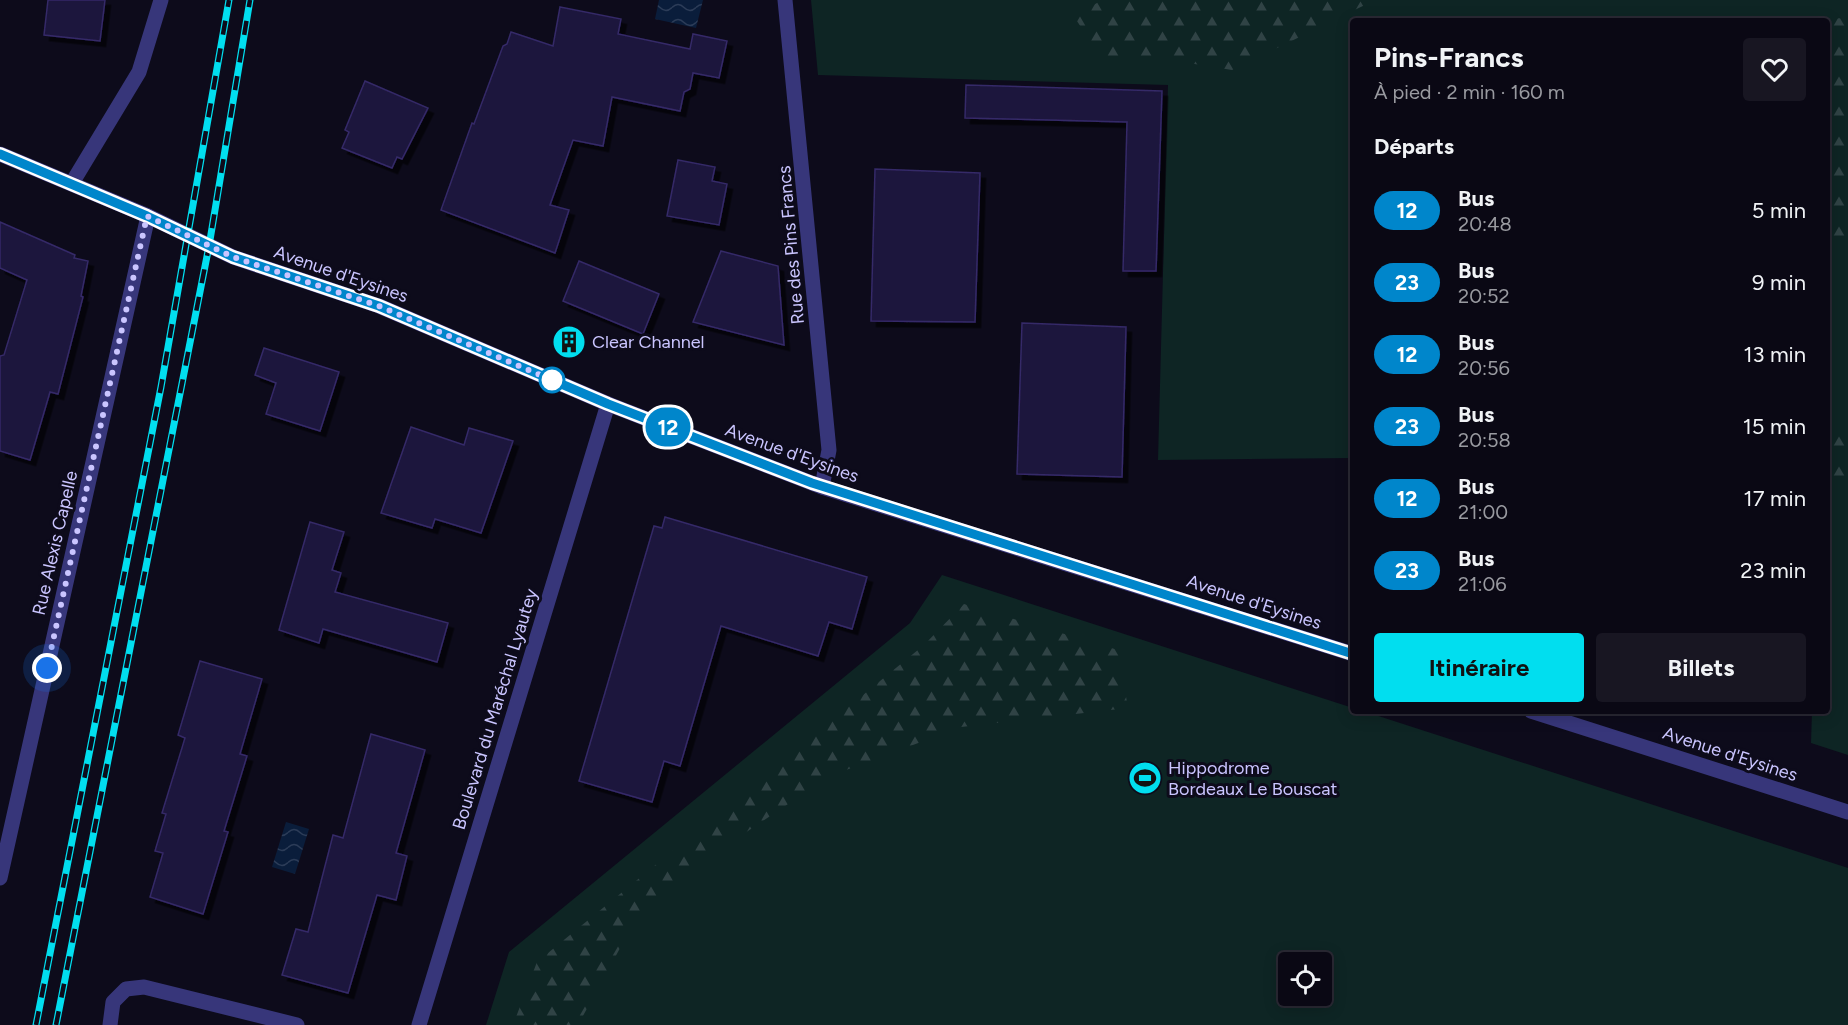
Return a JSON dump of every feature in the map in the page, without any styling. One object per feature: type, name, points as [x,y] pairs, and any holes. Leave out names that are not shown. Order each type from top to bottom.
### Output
[{"type":"street","points":[[72,183],[139,72],[161,0]]},
{"type":"street","name":"Rue des Pins Francs","points":[[785,0],[829,450],[822,487]]},
{"type":"street","name":"Avenue d'Eysines","points":[[0,154],[147,216],[233,257],[379,306],[608,404],[822,487],[1350,653]]},
{"type":"street","name":"Rue Alexis Capelle","points":[[0,878],[147,216]]},
{"type":"street","name":"Boulevard du Maréchal Lyautey","points":[[419,1025],[608,404]]},
{"type":"street","name":"Avenue d'Eysines","points":[[1540,714],[1848,812]]},
{"type":"street","points":[[110,1025],[113,1002],[126,989],[144,987],[297,1025]]},
{"type":"green space","points":[[811,0],[1848,0],[1848,755],[1811,743],[1812,714],[1830,714],[1830,18],[1350,18],[1350,458],[1158,460],[1168,85],[818,75]]},
{"type":"green space","points":[[1103,0],[1375,0],[1232,70],[1176,61],[1102,59],[1073,15]]},
{"type":"green space","points":[[1848,18],[1848,240],[1830,251],[1830,19]]},
{"type":"green space","points":[[1848,423],[1848,482],[1830,491],[1830,426]]},
{"type":"green space","name":"Hippodrome Bordeaux Le Bouscat","points":[[942,575],[1350,707],[1350,714],[1372,714],[1848,868],[1848,1025],[486,1025],[509,952],[910,623]]},
{"type":"green space","points":[[964,604],[1118,650],[1128,708],[961,727],[830,776],[694,867],[625,939],[578,1025],[513,1025],[537,962],[924,645]]},
{"type":"water","points":[[659,0],[703,0],[696,28],[655,19]]},
{"type":"water","points":[[286,822],[309,829],[295,874],[272,867]]},
{"type":"building","points":[[48,0],[105,0],[100,41],[44,35]]},
{"type":"building","points":[[560,7],[621,19],[618,34],[690,49],[693,34],[727,41],[719,78],[693,73],[690,89],[684,92],[680,111],[612,97],[603,146],[573,140],[550,205],[569,210],[555,253],[441,210],[472,123],[474,124],[503,46],[507,44],[511,32],[553,46]]},
{"type":"building","points":[[365,81],[428,108],[402,159],[397,157],[392,168],[342,148],[349,132],[345,130]]},
{"type":"building","points":[[966,85],[1162,91],[1156,271],[1123,271],[1127,122],[965,118]]},
{"type":"building","points":[[678,160],[715,167],[712,181],[727,184],[719,225],[667,216]]},
{"type":"building","points":[[875,169],[980,173],[975,322],[871,321]]},
{"type":"building","points":[[0,222],[75,255],[74,258],[88,261],[81,296],[83,297],[58,394],[50,392],[30,460],[0,451],[0,356],[4,355],[27,280],[0,268]]},
{"type":"building","points":[[721,251],[778,266],[784,345],[693,322]]},
{"type":"building","points":[[579,261],[659,294],[643,334],[563,301]]},
{"type":"building","points":[[1022,323],[1126,327],[1122,477],[1017,474]]},
{"type":"building","points":[[264,348],[339,372],[320,431],[266,414],[276,383],[255,375]]},
{"type":"building","points":[[411,427],[464,445],[469,428],[513,441],[481,533],[435,519],[432,528],[381,513]]},
{"type":"building","points":[[665,517],[867,577],[852,629],[829,622],[818,656],[721,626],[680,766],[664,761],[652,802],[579,781],[654,526],[662,528]]},
{"type":"building","points":[[310,522],[344,532],[332,570],[341,573],[335,592],[448,623],[437,662],[323,629],[319,643],[279,630]]},
{"type":"building","points":[[200,661],[262,679],[240,754],[247,756],[224,831],[228,832],[203,914],[150,897],[163,853],[155,851],[166,814],[162,813],[185,738],[178,735]]},
{"type":"building","points":[[371,734],[425,750],[396,853],[407,856],[396,900],[377,895],[348,993],[282,975],[296,929],[308,932],[333,835],[343,838]]},
{"type":"railway","points":[[36,1025],[161,387],[229,0]]},
{"type":"railway","points":[[56,1025],[209,246],[250,0]]},
{"type":"bus line","name":"12","points":[[0,154],[147,216],[233,257],[379,306],[608,404],[822,487],[1350,653]]},
{"type":"place","name":"Clear Channel","points":[[569,342]]},
{"type":"place","name":"Hippodrome Bordeaux Le Bouscat","points":[[1145,778]]},
{"type":"route","points":[[47,668],[147,216],[233,257],[379,306],[552,380]]}]
